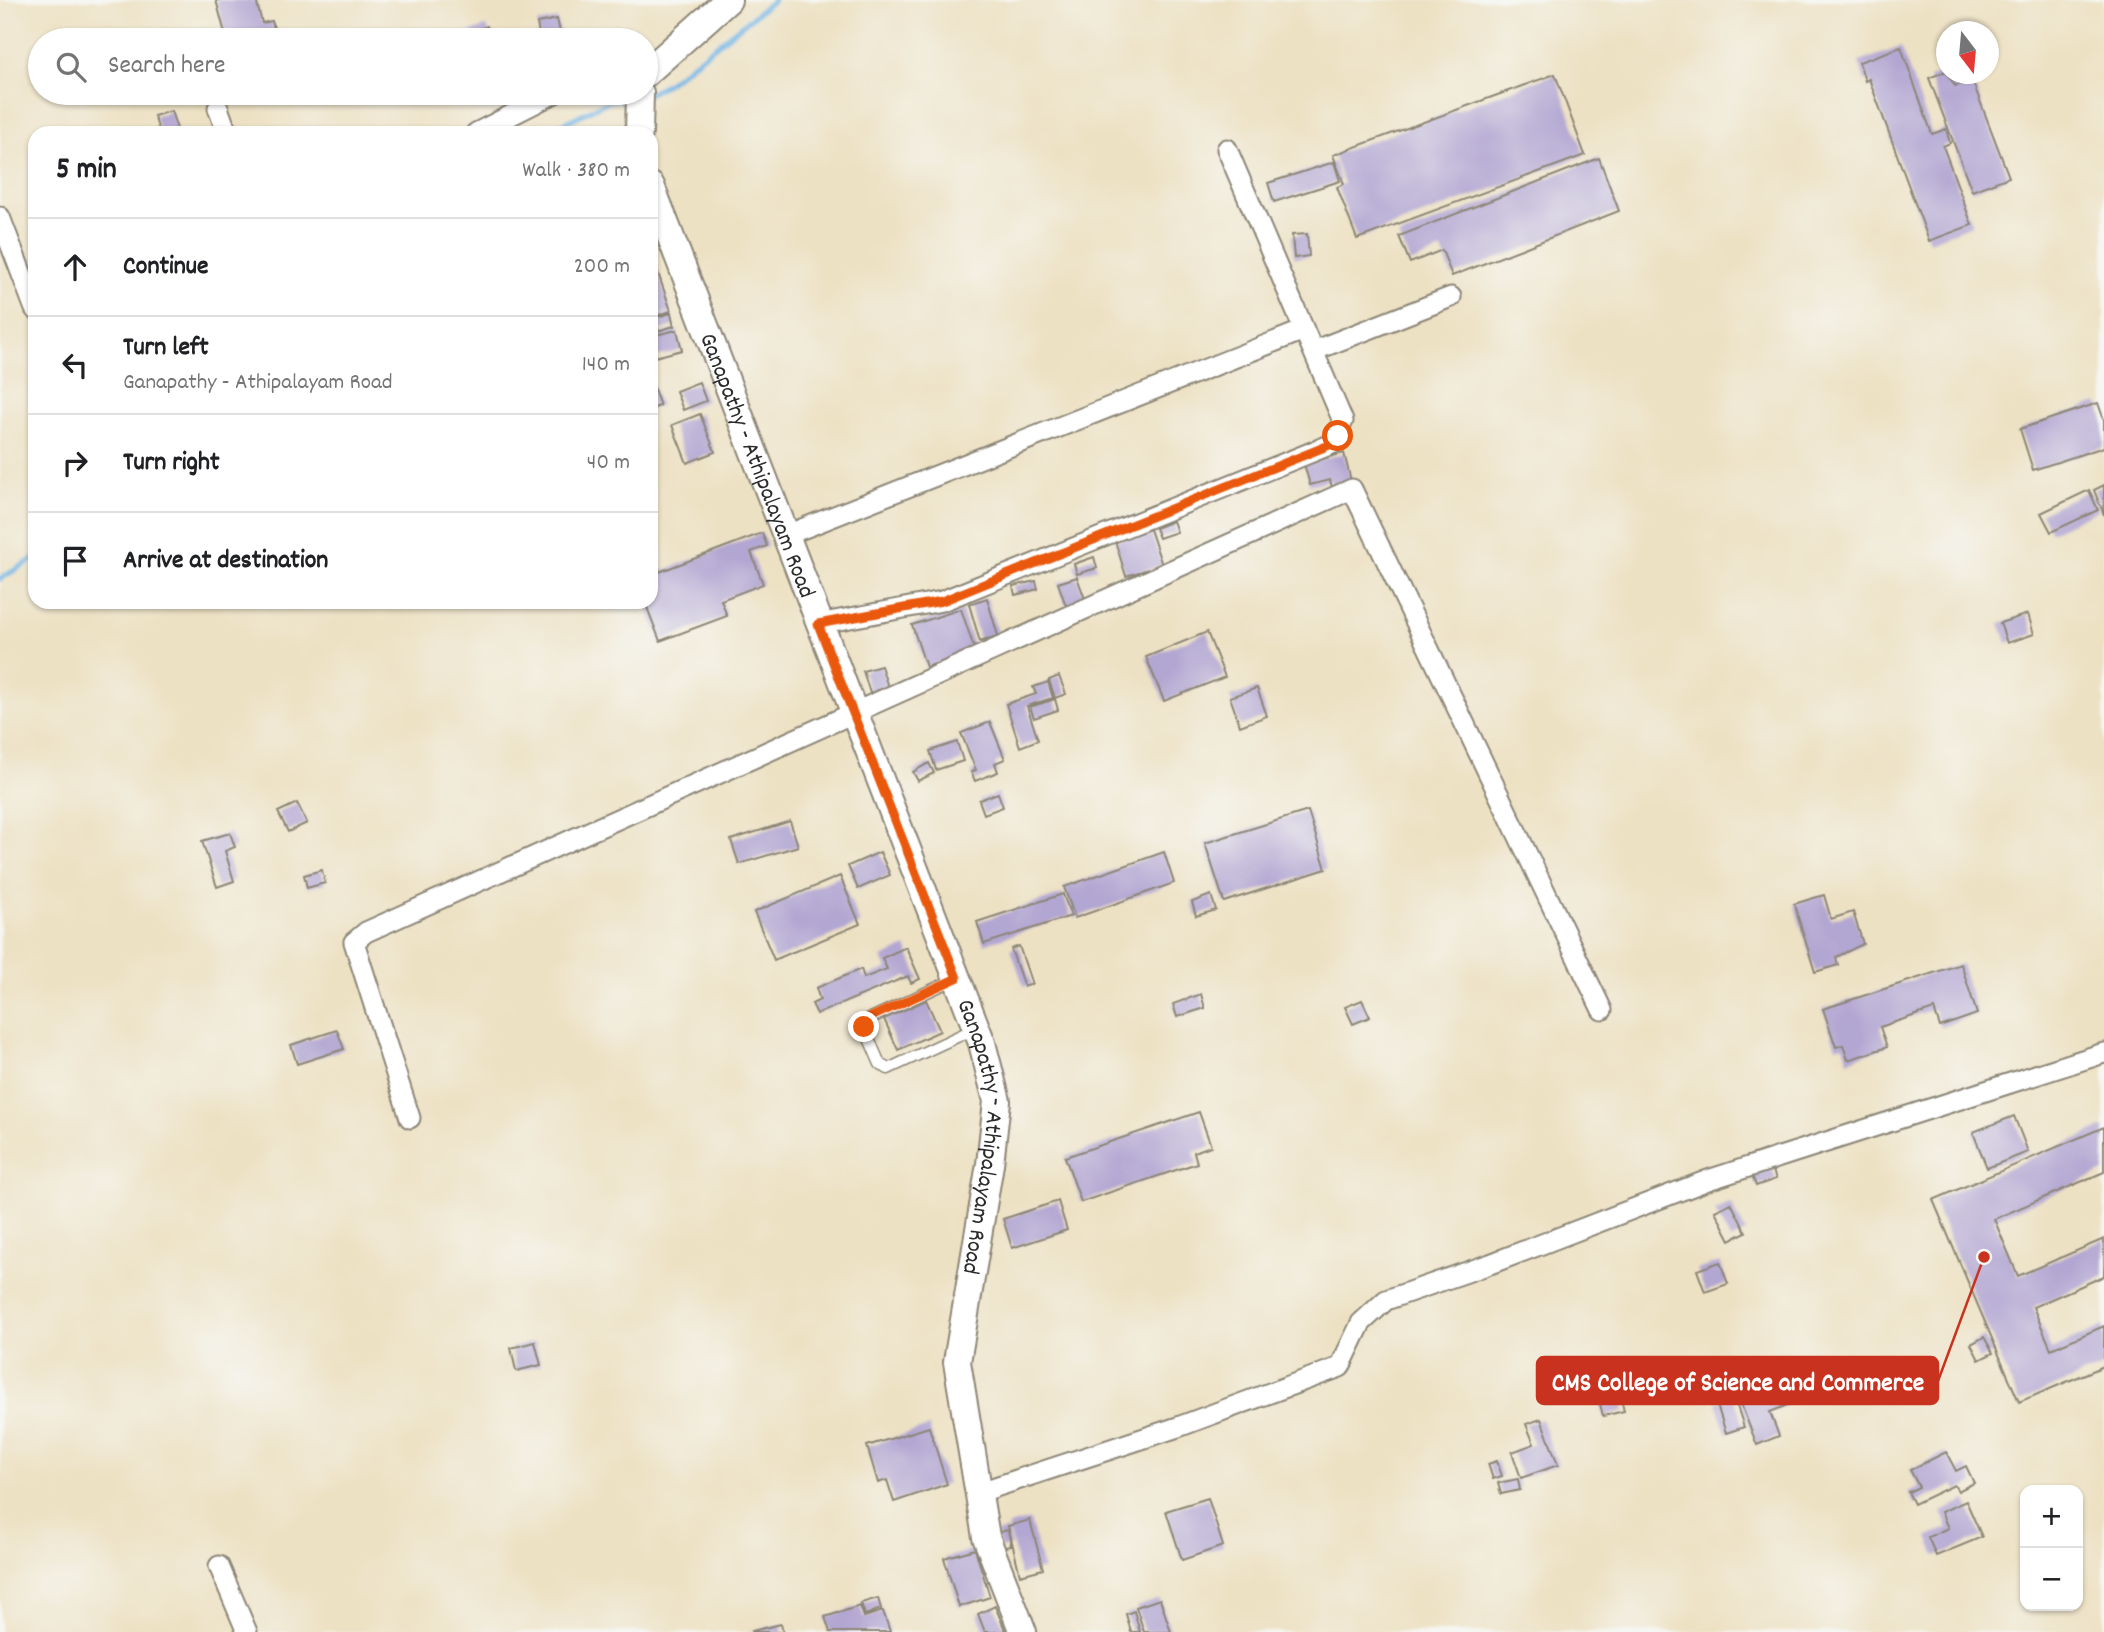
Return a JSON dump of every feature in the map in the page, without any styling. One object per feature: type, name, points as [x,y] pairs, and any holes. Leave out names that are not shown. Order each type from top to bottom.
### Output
[{"type":"main road","points":[[658,62],[729,0]]},
{"type":"main road","points":[[639,126],[640,105]]},
{"type":"main road","name":"Ganapathy - Athipalayam Road","points":[[658,204],[976,1027],[997,1101],[990,1164],[957,1362],[986,1537],[1023,1632]]},
{"type":"street","points":[[490,126],[531,105]]},
{"type":"street","points":[[218,108],[224,126]]},
{"type":"street","points":[[818,624],[942,601],[1332,444],[1343,421],[1227,149]]},
{"type":"street","points":[[0,217],[28,291]]},
{"type":"street","points":[[1313,351],[1451,297]]},
{"type":"street","points":[[784,536],[1304,330]]},
{"type":"street","points":[[410,1118],[354,942],[366,932],[1352,489],[1602,1010]]},
{"type":"street","points":[[977,1493],[1178,1427],[1340,1367],[1361,1323],[1386,1300],[1490,1265],[1708,1180],[2104,1053]]},
{"type":"street","points":[[219,1566],[247,1632]]},
{"type":"lane","points":[[957,978],[869,1018],[864,1022],[864,1027],[880,1064],[888,1069],[976,1027]]},
{"type":"building","points":[[216,0],[256,0],[262,23],[272,21],[274,28],[224,28]]},
{"type":"building","points":[[557,19],[559,28],[538,28],[537,23]]},
{"type":"building","points":[[1901,47],[1932,134],[1946,129],[1950,143],[1943,146],[1972,225],[1929,241],[1869,79],[1865,81],[1859,62]]},
{"type":"building","points":[[1555,74],[1585,155],[1357,239],[1337,187],[1344,184],[1333,155]]},
{"type":"building","points":[[1936,75],[1936,84],[1974,84],[2009,177],[1972,191],[1929,78]]},
{"type":"building","points":[[171,111],[176,126],[158,126],[154,116]]},
{"type":"building","points":[[1599,158],[1619,211],[1452,276],[1442,250],[1410,263],[1399,236]]},
{"type":"building","points":[[1334,162],[1340,181],[1274,202],[1268,183]]},
{"type":"building","points":[[1307,234],[1309,256],[1294,258],[1292,235]]},
{"type":"building","points":[[658,273],[671,311],[658,316]]},
{"type":"building","points":[[671,313],[674,326],[658,331],[658,317]]},
{"type":"building","points":[[677,330],[682,350],[658,356],[658,334]]},
{"type":"building","points":[[699,382],[706,401],[683,410],[676,391]]},
{"type":"building","points":[[2098,403],[2104,420],[2104,447],[2033,470],[2020,429]]},
{"type":"building","points":[[700,414],[715,452],[687,463],[672,425]]},
{"type":"building","points":[[1344,453],[1352,485],[1333,491],[1330,480],[1310,485],[1304,464]]},
{"type":"building","points":[[2104,485],[2104,515],[2094,490]]},
{"type":"building","points":[[2089,490],[2098,510],[2051,532],[2041,513]]},
{"type":"building","points":[[1173,521],[1177,532],[1159,538],[1155,528]]},
{"type":"building","points":[[1150,529],[1162,565],[1126,576],[1115,541]]},
{"type":"building","points":[[762,533],[767,546],[751,552],[763,584],[721,600],[727,616],[660,641],[648,609],[658,609],[658,572]]},
{"type":"building","points":[[1094,557],[1097,568],[1077,574],[1074,564]]},
{"type":"building","points":[[1077,577],[1085,599],[1066,606],[1058,583]]},
{"type":"building","points":[[1036,581],[1038,589],[1015,595],[1013,586]]},
{"type":"building","points":[[987,598],[998,636],[980,642],[969,604]]},
{"type":"building","points":[[961,609],[975,651],[926,667],[912,625]]},
{"type":"building","points":[[2028,614],[2034,634],[2007,643],[2000,623]]},
{"type":"building","points":[[1207,632],[1225,677],[1164,701],[1146,657]]},
{"type":"building","points":[[881,666],[888,687],[870,693],[863,671]]},
{"type":"building","points":[[1059,676],[1066,694],[1055,698],[1049,680]]},
{"type":"building","points":[[1048,682],[1053,698],[1027,706],[1038,740],[1020,747],[1006,704],[1036,694],[1033,687]]},
{"type":"building","points":[[1257,688],[1267,716],[1240,726],[1230,697]]},
{"type":"building","points":[[1055,699],[1058,710],[1034,718],[1030,707]]},
{"type":"building","points":[[990,722],[1005,759],[995,763],[998,772],[975,781],[971,772],[976,770],[961,733]]},
{"type":"building","points":[[957,742],[963,761],[936,770],[930,751]]},
{"type":"building","points":[[929,763],[934,773],[918,781],[913,772]]},
{"type":"building","points":[[998,793],[1003,807],[984,814],[979,800]]},
{"type":"building","points":[[297,803],[307,823],[288,832],[278,812]]},
{"type":"building","points":[[1308,811],[1326,869],[1224,902],[1205,843]]},
{"type":"building","points":[[790,821],[798,846],[739,864],[731,840]]},
{"type":"building","points":[[230,833],[235,847],[225,851],[234,881],[217,887],[202,841]]},
{"type":"building","points":[[880,852],[890,875],[858,889],[848,866]]},
{"type":"building","points":[[1164,852],[1174,883],[1075,918],[1064,887]]},
{"type":"building","points":[[322,870],[325,883],[307,888],[304,875]]},
{"type":"building","points":[[840,876],[860,924],[774,960],[754,912]]},
{"type":"building","points":[[1063,894],[1071,916],[984,944],[977,922]]},
{"type":"building","points":[[1211,895],[1216,910],[1196,916],[1192,902]]},
{"type":"building","points":[[1824,895],[1831,919],[1853,912],[1863,944],[1836,957],[1838,965],[1815,972],[1794,904]]},
{"type":"building","points":[[1019,946],[1032,984],[1024,987],[1011,949]]},
{"type":"building","points":[[906,947],[920,979],[911,983],[908,976],[817,1014],[812,1004],[820,1000],[816,988],[861,969],[864,978],[887,969],[882,958]]},
{"type":"building","points":[[1961,964],[1977,1014],[1940,1027],[1934,1009],[1880,1027],[1887,1047],[1848,1060],[1843,1045],[1836,1047],[1823,1009]]},
{"type":"building","points":[[1201,994],[1205,1008],[1177,1017],[1173,1004]]},
{"type":"building","points":[[926,1000],[940,1031],[898,1050],[884,1019]]},
{"type":"building","points":[[1362,1000],[1370,1017],[1353,1024],[1345,1007]]},
{"type":"building","points":[[337,1030],[344,1049],[297,1064],[291,1045]]},
{"type":"building","points":[[1199,1112],[1211,1146],[1194,1152],[1197,1163],[1081,1202],[1065,1157]]},
{"type":"building","points":[[2014,1116],[2028,1152],[1987,1168],[1973,1132]]},
{"type":"building","points":[[2104,1127],[2104,1172],[1994,1219],[2018,1276],[2104,1239],[2104,1276],[2033,1307],[2051,1349],[2104,1326],[2104,1366],[2019,1402],[1933,1200]]},
{"type":"building","points":[[1765,1150],[1776,1179],[1756,1186],[1745,1157]]},
{"type":"building","points":[[1058,1201],[1067,1230],[1012,1248],[1003,1219]]},
{"type":"building","points":[[1731,1203],[1746,1232],[1730,1240],[1715,1211]]},
{"type":"building","points":[[1720,1262],[1728,1284],[1705,1292],[1697,1270]]},
{"type":"building","points":[[1984,1337],[1993,1353],[1979,1360],[1971,1344]]},
{"type":"building","points":[[535,1342],[541,1365],[516,1371],[511,1348]]},
{"type":"building","points":[[1773,1362],[1790,1404],[1770,1412],[1779,1436],[1757,1445],[1731,1379]]},
{"type":"building","points":[[1619,1390],[1624,1411],[1603,1416],[1598,1396]]},
{"type":"building","points":[[1734,1397],[1744,1427],[1726,1433],[1716,1402]]},
{"type":"building","points":[[1541,1419],[1558,1465],[1521,1478],[1512,1452],[1534,1444],[1526,1424]]},
{"type":"building","points":[[929,1427],[947,1484],[894,1502],[887,1480],[878,1483],[867,1446]]},
{"type":"building","points":[[1946,1452],[1956,1471],[1966,1466],[1974,1483],[1958,1491],[1954,1485],[1914,1504],[1908,1492],[1919,1487],[1910,1470]]},
{"type":"building","points":[[1497,1461],[1502,1476],[1493,1479],[1488,1464]]},
{"type":"building","points":[[1518,1479],[1520,1490],[1501,1494],[1498,1483]]},
{"type":"building","points":[[1208,1498],[1223,1546],[1182,1560],[1166,1511]]},
{"type":"building","points":[[1966,1501],[1982,1537],[1936,1556],[1928,1537],[1948,1528],[1941,1512]]},
{"type":"building","points":[[1030,1520],[1043,1569],[1020,1575],[1008,1526]]},
{"type":"building","points":[[1008,1530],[1011,1546],[1000,1548],[996,1533]]},
{"type":"building","points":[[975,1549],[990,1597],[959,1607],[944,1558]]},
{"type":"building","points":[[878,1598],[881,1609],[865,1615],[861,1603]]},
{"type":"building","points":[[1160,1599],[1171,1632],[1144,1632],[1136,1607]]},
{"type":"building","points":[[860,1606],[864,1617],[883,1611],[890,1632],[830,1632],[825,1617]]},
{"type":"building","points":[[995,1606],[1006,1632],[985,1632],[978,1614]]},
{"type":"building","points":[[1134,1611],[1140,1632],[1131,1632],[1126,1614]]},
{"type":"building","points":[[781,1624],[783,1632],[752,1632],[752,1631]]},
{"type":"waterway","points":[[658,88],[774,0]]},
{"type":"waterway","points":[[558,126],[601,105]]},
{"type":"waterway","points":[[0,579],[28,562]]},
{"type":"place","name":"CMS College of Science and Commerce","points":[[1984,1257]]},
{"type":"route","points":[[864,1027],[864,1022],[869,1018],[957,978],[818,624],[942,601],[1332,444],[1338,436]]}]
